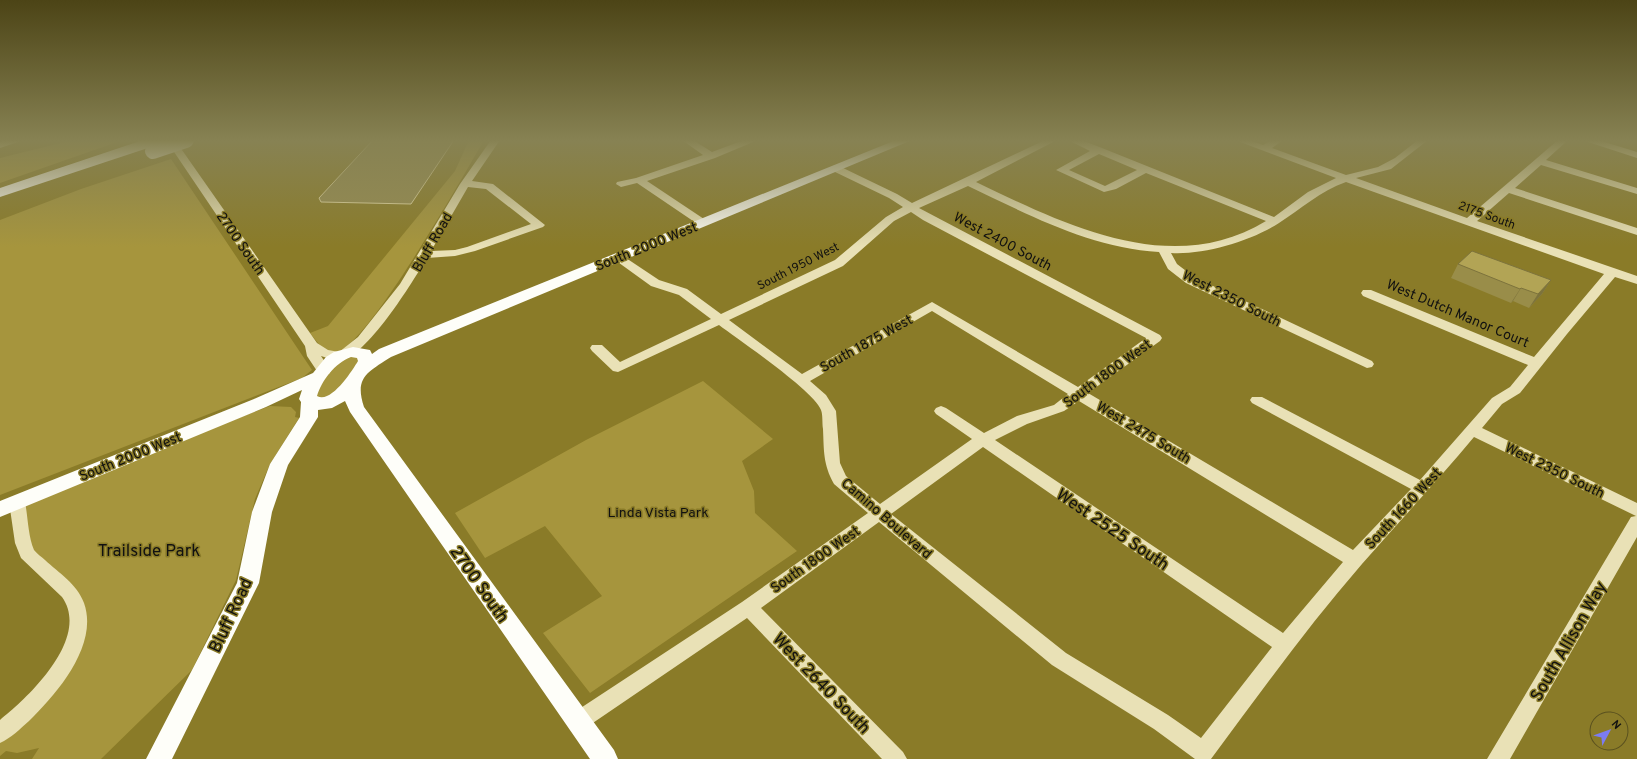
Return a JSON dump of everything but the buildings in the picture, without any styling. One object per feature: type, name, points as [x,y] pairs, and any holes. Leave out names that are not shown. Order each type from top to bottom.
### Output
[{"type":"highway","points":[[0,193],[56,175]]},
{"type":"highway","points":[[0,203],[73,175]]},
{"type":"main road","name":"South 2000 West","points":[[360,359],[385,353],[821,175]]},
{"type":"main road","points":[[342,355],[360,359]]},
{"type":"main road","name":"Bluff Road","points":[[159,759],[248,583],[262,512],[279,464],[306,423],[311,412],[307,394],[332,361],[342,355]]},
{"type":"main road","name":"Bluff Road","points":[[306,423],[332,401],[344,395],[360,359]]},
{"type":"main road","name":"2700 South","points":[[360,359],[352,393],[356,408],[577,722],[605,759]]},
{"type":"main road","name":"South 2000 West","points":[[8,506],[260,403],[322,374]]},
{"type":"main road","name":"South 2000 West","points":[[260,403],[287,398],[309,400],[318,404],[332,401]]},
{"type":"main road","points":[[332,401],[348,404],[356,408]]},
{"type":"street","name":"2700 South","points":[[194,175],[312,346],[314,356],[322,374]]},
{"type":"street","name":"Bluff Road","points":[[360,359],[471,175]]},
{"type":"street","points":[[621,184],[653,175]]},
{"type":"street","name":"West 2400 South","points":[[850,175],[893,196],[910,208],[1155,338]]},
{"type":"street","name":"South 1950 West","points":[[597,348],[618,368],[839,263],[890,219],[910,208],[981,175]]},
{"type":"street","points":[[1073,175],[1104,189],[1112,188],[1135,175]]},
{"type":"street","points":[[1162,175],[1275,221]]},
{"type":"street","name":"2175 South","points":[[1337,175],[1612,273],[1637,280]]},
{"type":"street","points":[[968,182],[1083,235],[1118,244],[1164,250],[1213,246],[1252,234],[1275,221],[1320,189],[1360,175]]},
{"type":"street","points":[[1469,222],[1524,175]]},
{"type":"street","points":[[1585,175],[1637,191]]},
{"type":"street","points":[[639,180],[703,223]]},
{"type":"street","points":[[424,255],[455,253],[471,249],[539,225],[488,186],[465,184]]},
{"type":"street","points":[[1507,189],[1637,232]]},
{"type":"street","name":"West 2350 South","points":[[1164,250],[1172,266],[1190,280],[1367,364]]},
{"type":"street","name":"Camino Boulevard","points":[[619,258],[655,283],[683,292],[801,380],[821,398],[829,411],[832,463],[840,480],[880,514],[1059,659],[1161,722],[1203,752]]},
{"type":"street","name":"South 1660 West","points":[[1203,752],[1285,645],[1355,560],[1474,430],[1497,401],[1515,390],[1612,273]]},
{"type":"street","name":"West Dutch Manor Court","points":[[1367,293],[1536,363]]},
{"type":"street","name":"South 1875 West","points":[[801,380],[932,306]]},
{"type":"street","name":"West 2475 South","points":[[932,306],[1355,560]]},
{"type":"street","name":"South 1800 West","points":[[577,722],[748,607],[982,440],[1022,420],[1059,408],[1155,338]]},
{"type":"street","points":[[312,346],[324,353],[342,355]]},
{"type":"street","points":[[1257,400],[1422,488]]},
{"type":"street","name":"West 2525 South","points":[[941,412],[1285,645]]},
{"type":"street","name":"West 2350 South","points":[[1474,430],[1637,510]]},
{"type":"street","points":[[0,733],[36,700],[62,668],[74,642],[78,621],[75,603],[64,589],[27,553],[8,506]]},
{"type":"street","name":"South Allison Way","points":[[1498,759],[1637,522]]},
{"type":"street","name":"West 2640 South","points":[[748,607],[896,759]]},
{"type":"green space","points":[[0,175],[22,175],[0,183]]},
{"type":"green space","points":[[122,175],[182,175],[312,370],[302,378],[0,495],[0,220],[81,189]]},
{"type":"green space","points":[[451,175],[464,175],[414,257],[369,322],[350,343],[336,352],[324,349],[310,333],[328,326]]},
{"type":"green space","points":[[350,356],[356,357],[360,360],[339,392],[318,399],[315,391],[336,363]]},
{"type":"green space","name":"Linda Vista Park","points":[[703,381],[773,439],[742,461],[754,491],[755,513],[797,551],[590,693],[543,633],[602,596],[545,526],[485,558],[455,513],[586,440]]},
{"type":"green space","name":"Trailside Park","points":[[270,406],[291,407],[296,412],[295,417],[299,418],[270,464],[255,499],[236,580],[192,670],[101,759],[32,759],[39,748],[17,753],[6,751],[0,756],[0,733],[62,668],[75,603],[35,561],[17,502]]},
{"type":"shaded area","points":[[340,175],[430,175],[411,204],[321,202],[319,198]]}]
